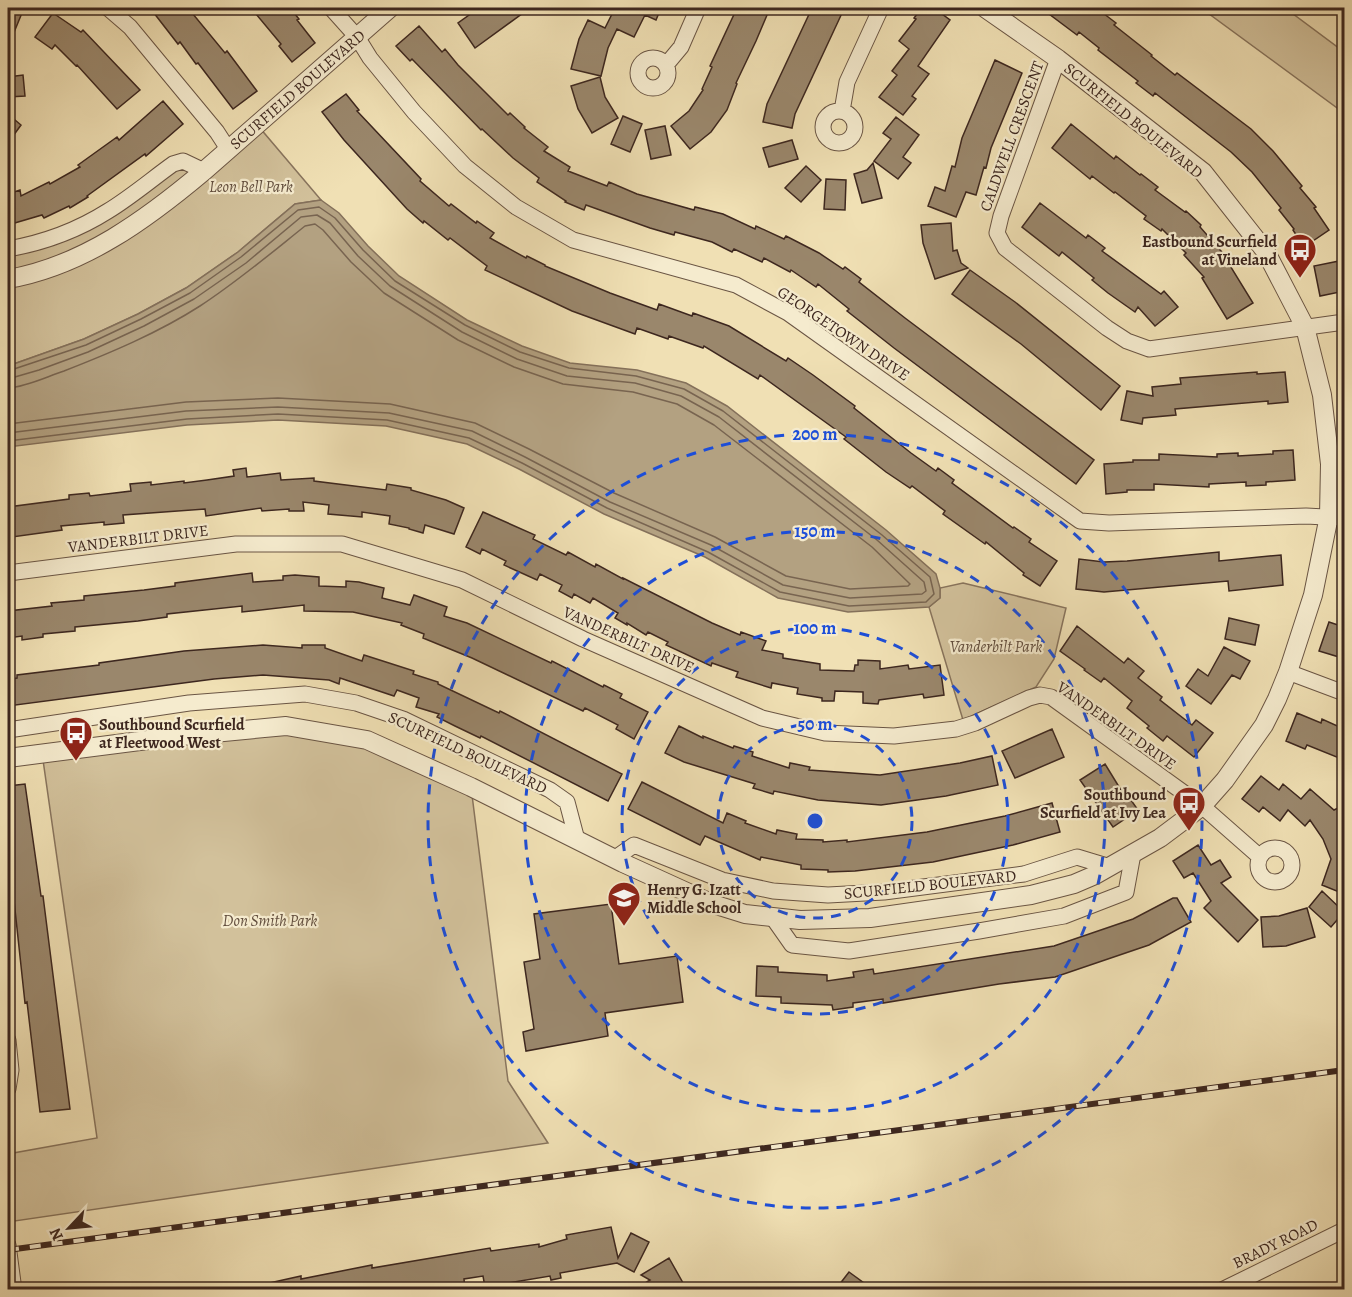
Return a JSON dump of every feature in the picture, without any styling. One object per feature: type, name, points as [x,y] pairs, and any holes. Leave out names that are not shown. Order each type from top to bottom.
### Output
[{"type":"street","points":[[108,8],[130,27],[217,132],[228,149]]},
{"type":"street","name":"GEORGETOWN DRIVE","points":[[331,8],[357,37],[370,58],[399,94],[465,166],[516,207],[573,240],[736,285],[788,313],[1080,521],[1109,523],[1337,517]]},
{"type":"street","name":"SCURFIELD BOULEVARD","points":[[8,279],[65,263],[121,235],[177,194],[390,8]]},
{"type":"street","points":[[666,64],[681,47],[698,8]]},
{"type":"street","points":[[842,111],[847,82],[881,8]]},
{"type":"street","name":"SCURFIELD BOULEVARD","points":[[8,758],[171,737],[286,726],[367,740],[471,787],[712,904],[741,913],[773,918],[831,920],[870,918],[1031,896],[1074,884],[1110,867],[1160,838],[1202,806],[1225,780],[1264,724],[1277,699],[1288,672],[1337,517],[1322,395],[1305,327],[1266,252],[1203,172],[1058,59],[985,8]]},
{"type":"street","name":"CALDWELL CRESCENT","points":[[1058,59],[1000,216],[997,233],[1005,248],[1107,328],[1127,341],[1149,349],[1344,322]]},
{"type":"street","points":[[8,249],[52,237],[82,225],[109,211],[173,164],[183,160],[204,171]]},
{"type":"street","name":"VANDERBILT DRIVE","points":[[8,573],[236,544],[342,544],[462,580],[594,644],[752,714],[825,733],[894,736],[956,729],[975,723],[1029,698],[1040,695],[1051,697],[1202,806],[1260,857]]},
{"type":"street","points":[[1288,672],[1344,693]]},
{"type":"street","name":"SCURFIELD BOULEVARD","points":[[8,730],[200,702],[305,694],[356,703],[403,719],[550,790],[567,802],[577,840]]},
{"type":"street","name":"SCURFIELD BOULEVARD","points":[[614,858],[634,845],[722,880],[773,891],[828,895],[884,892],[1024,874],[1077,857],[1110,867]]},
{"type":"street","points":[[773,918],[792,945],[849,951],[1000,928],[1064,916],[1126,892],[1133,854]]},
{"type":"street","points":[[8,1040],[11,1070],[8,1089]]},
{"type":"street","name":"BRADY ROAD","points":[[1222,1290],[1344,1230]]},
{"type":"street","points":[[8,1245],[14,1290]]},
{"type":"green space","points":[[1201,8],[1285,8],[1344,52],[1344,113]]},
{"type":"green space","name":"Leon Bell Park","points":[[254,121],[321,200],[295,204],[238,252],[186,288],[138,314],[84,339],[8,366],[8,249],[52,237],[173,164],[204,171]]},
{"type":"green space","name":"Vanderbilt Park","points":[[963,583],[1066,608],[1054,659],[1036,687],[963,720],[929,607],[940,598],[940,588]]},
{"type":"green space","name":"Don Smith Park","points":[[286,726],[367,740],[471,787],[508,1081],[548,1143],[8,1222],[8,1154],[97,1138],[42,753]]},
{"type":"water","points":[[321,200],[339,213],[399,276],[467,320],[522,346],[570,363],[637,370],[686,383],[727,406],[886,530],[936,574],[940,598],[929,607],[848,612],[778,598],[705,557],[604,514],[467,444],[386,426],[278,420],[187,425],[8,447],[8,366],[84,339],[138,314],[186,288],[238,252],[295,204]]},
{"type":"building","points":[[8,8],[24,8],[8,47]]},
{"type":"building","points":[[150,8],[188,8],[225,53],[227,51],[257,91],[233,109],[198,63],[196,64],[180,42],[178,44]]},
{"type":"building","points":[[251,8],[290,8],[315,43],[292,62],[279,46],[281,44]]},
{"type":"building","points":[[479,8],[530,8],[475,48],[458,23]]},
{"type":"building","points":[[615,8],[661,8],[656,20],[645,15],[634,37],[617,29],[608,48],[601,76],[571,69],[579,39],[588,20],[605,28]]},
{"type":"building","points":[[737,8],[770,8],[736,83],[727,110],[711,132],[690,149],[671,126],[689,111],[703,90],[712,67],[710,66]]},
{"type":"building","points":[[812,8],[835,8],[843,11],[795,114],[792,128],[763,122],[767,104]]},
{"type":"building","points":[[922,8],[934,8],[950,20],[918,66],[929,74],[912,96],[916,99],[903,115],[879,97],[897,75],[892,71],[909,49],[899,41]]},
{"type":"building","points":[[1041,8],[1091,8],[1097,13],[1099,10],[1116,23],[1114,25],[1175,75],[1177,73],[1251,129],[1302,186],[1300,188],[1316,207],[1314,208],[1329,230],[1304,247],[1279,210],[1281,208],[1252,172],[1231,152],[1155,93],[1153,96],[1136,83],[1138,81],[1079,32],[1077,35]]},
{"type":"building","points":[[53,13],[81,32],[83,30],[140,90],[117,109],[77,65],[55,45],[52,49],[35,37]]},
{"type":"building","points":[[419,26],[442,52],[445,49],[508,115],[510,113],[524,128],[548,147],[544,151],[570,167],[568,171],[607,186],[609,182],[637,194],[694,210],[695,207],[723,214],[755,229],[756,226],[784,239],[786,236],[819,253],[843,269],[845,267],[861,279],[859,282],[905,318],[1094,460],[1076,484],[894,348],[847,311],[849,309],[818,284],[816,287],[791,270],[790,272],[764,258],[762,262],[734,249],[732,252],[712,242],[675,232],[674,235],[586,205],[584,210],[565,202],[537,182],[539,178],[481,130],[412,59],[410,61],[396,46]]},
{"type":"building","points":[[995,60],[1022,73],[991,148],[976,195],[966,192],[956,217],[928,206],[935,187],[945,191],[952,166],[955,167],[962,138]]},
{"type":"building","points":[[23,75],[25,96],[8,97],[8,77]]},
{"type":"building","points":[[600,77],[605,97],[618,118],[592,133],[578,109],[571,86]]},
{"type":"building","points":[[346,94],[359,110],[357,111],[421,179],[420,181],[449,206],[451,204],[494,233],[490,238],[526,258],[527,256],[545,266],[610,293],[657,310],[659,304],[729,326],[786,361],[788,358],[813,375],[855,406],[854,408],[911,453],[936,471],[938,468],[954,480],[952,483],[1031,539],[1029,542],[1057,561],[1040,586],[1023,575],[1024,573],[986,542],[985,544],[943,514],[945,511],[912,486],[910,488],[886,472],[844,439],[846,437],[760,375],[758,379],[704,346],[703,348],[669,336],[668,339],[637,328],[635,334],[572,311],[485,270],[487,266],[450,238],[448,240],[424,221],[423,223],[407,209],[344,140],[322,112]]},
{"type":"building","points":[[163,101],[183,124],[146,156],[145,154],[70,208],[69,206],[44,218],[42,215],[8,225],[8,194],[20,190],[21,196],[49,182],[50,184],[80,167],[78,165],[117,137],[119,140]]},
{"type":"building","points":[[8,114],[21,125],[8,143]]},
{"type":"building","points":[[623,116],[642,124],[630,152],[611,144]]},
{"type":"building","points":[[896,117],[919,135],[903,157],[911,163],[898,179],[874,161],[891,139],[883,133]]},
{"type":"building","points":[[1071,124],[1114,159],[1116,156],[1158,187],[1155,190],[1186,211],[1201,225],[1200,227],[1221,251],[1253,303],[1227,319],[1202,278],[1204,277],[1184,255],[1186,253],[1162,229],[1161,231],[1144,219],[1146,216],[1115,192],[1092,176],[1090,179],[1052,148]]},
{"type":"building","points":[[665,126],[671,155],[651,159],[645,130]]},
{"type":"building","points":[[792,140],[798,159],[769,167],[763,148]]},
{"type":"building","points":[[873,163],[882,198],[862,203],[854,174],[867,170]]},
{"type":"building","points":[[806,166],[821,180],[801,202],[785,188]]},
{"type":"building","points":[[826,179],[846,180],[845,210],[824,209]]},
{"type":"building","points":[[1040,203],[1086,238],[1088,235],[1105,248],[1102,251],[1161,294],[1164,291],[1178,307],[1155,326],[1138,307],[1135,312],[1108,293],[1092,280],[1094,278],[1062,252],[1059,256],[1022,227]]},
{"type":"building","points":[[951,223],[953,251],[957,250],[961,263],[968,268],[935,279],[923,243],[921,225]]},
{"type":"building","points":[[1344,260],[1344,288],[1340,289],[1340,292],[1320,296],[1314,266]]},
{"type":"building","points":[[970,270],[1015,302],[1120,386],[1101,410],[1021,344],[952,294]]},
{"type":"building","points":[[1257,372],[1257,374],[1285,372],[1288,402],[1268,404],[1268,401],[1175,409],[1176,415],[1143,418],[1142,424],[1121,420],[1127,391],[1153,396],[1152,387],[1181,384],[1180,378]]},
{"type":"building","points":[[1293,450],[1295,480],[1246,486],[1246,482],[1209,484],[1209,487],[1154,484],[1154,490],[1127,490],[1127,492],[1106,494],[1104,464],[1133,462],[1133,460],[1159,460],[1159,454],[1217,457],[1217,454],[1238,453],[1238,456],[1273,454],[1273,451]]},
{"type":"building","points":[[246,468],[247,477],[280,473],[281,480],[314,478],[314,481],[386,490],[387,484],[411,488],[411,490],[464,508],[454,534],[425,525],[423,533],[389,524],[390,516],[362,512],[362,517],[328,514],[329,505],[303,502],[304,511],[289,511],[289,509],[262,511],[261,508],[206,516],[205,509],[123,515],[124,523],[104,525],[104,522],[61,526],[62,530],[12,537],[8,507],[69,499],[69,495],[89,493],[90,496],[131,491],[130,484],[151,482],[151,485],[184,481],[184,483],[234,476],[233,470]]},
{"type":"building","points":[[483,512],[535,535],[533,539],[566,555],[568,552],[595,567],[596,564],[712,623],[740,635],[741,632],[766,641],[762,650],[783,654],[783,658],[820,664],[820,670],[854,671],[858,660],[880,661],[880,669],[908,665],[909,669],[940,665],[944,695],[924,698],[923,694],[879,700],[878,704],[863,703],[863,692],[835,691],[834,701],[822,701],[822,698],[797,694],[798,688],[772,683],[771,688],[736,677],[738,672],[712,663],[711,666],[666,645],[668,642],[648,632],[646,635],[627,623],[627,625],[615,618],[618,613],[593,598],[590,603],[574,594],[572,598],[559,591],[562,585],[540,574],[537,580],[504,565],[506,561],[482,549],[480,554],[466,547]]},
{"type":"building","points":[[1219,552],[1219,561],[1281,555],[1283,585],[1229,591],[1228,581],[1104,592],[1076,589],[1079,559],[1104,562],[1127,561]]},
{"type":"building","points":[[252,573],[253,582],[283,580],[283,576],[295,575],[319,577],[319,586],[346,587],[346,581],[359,582],[384,588],[382,598],[410,605],[414,595],[447,607],[444,616],[467,623],[551,663],[552,661],[603,687],[604,685],[622,694],[620,698],[648,712],[634,739],[616,729],[618,725],[585,708],[583,711],[472,658],[423,638],[424,634],[401,625],[402,623],[353,612],[304,611],[304,605],[242,612],[242,606],[167,614],[167,617],[75,627],[75,631],[43,634],[43,637],[22,640],[22,636],[8,638],[8,611],[84,600],[84,596],[175,586],[175,583]]},
{"type":"building","points":[[1229,618],[1259,625],[1255,645],[1225,639]]},
{"type":"building","points":[[1329,622],[1344,627],[1344,656],[1339,657],[1319,651]]},
{"type":"building","points":[[1077,626],[1124,663],[1128,658],[1144,671],[1138,678],[1162,697],[1160,700],[1192,725],[1196,720],[1213,733],[1194,757],[1167,736],[1163,741],[1127,708],[1132,701],[1104,678],[1101,682],[1060,651]]},
{"type":"building","points":[[263,645],[302,648],[302,645],[325,645],[325,648],[362,661],[364,655],[414,671],[413,674],[438,682],[499,713],[500,711],[622,774],[608,801],[481,736],[480,738],[437,717],[439,714],[416,707],[419,698],[397,690],[394,696],[340,678],[339,684],[329,680],[263,675],[214,679],[8,706],[8,679],[17,678],[17,675],[184,651]]},
{"type":"building","points":[[1224,647],[1250,661],[1240,679],[1232,675],[1211,704],[1186,686],[1198,669],[1208,676]]},
{"type":"building","points":[[1297,713],[1321,723],[1322,719],[1344,729],[1344,760],[1307,745],[1305,749],[1286,741]]},
{"type":"building","points":[[679,726],[703,738],[703,736],[733,748],[734,746],[753,752],[752,756],[789,768],[790,763],[810,767],[809,770],[880,775],[992,756],[998,785],[946,796],[881,805],[818,800],[774,791],[773,794],[753,788],[755,784],[684,762],[665,753]]},
{"type":"building","points":[[1052,729],[1064,757],[1015,778],[1002,751]]},
{"type":"building","points":[[1105,764],[1124,795],[1126,793],[1138,810],[1113,827],[1080,780]]},
{"type":"building","points":[[1261,776],[1279,790],[1283,784],[1301,799],[1310,789],[1334,810],[1338,808],[1344,818],[1344,894],[1322,885],[1331,859],[1323,839],[1310,820],[1305,826],[1288,810],[1280,821],[1263,807],[1259,812],[1242,799]]},
{"type":"building","points":[[642,782],[723,823],[727,813],[746,821],[745,823],[776,834],[777,830],[797,834],[796,839],[823,840],[823,842],[847,840],[847,842],[927,832],[1005,816],[1052,803],[1060,832],[1013,845],[933,862],[855,871],[828,872],[828,870],[801,869],[801,865],[761,857],[760,860],[705,836],[700,845],[628,809]]},
{"type":"building","points":[[25,784],[41,896],[43,896],[70,1109],[40,1112],[8,866],[8,786]]},
{"type":"building","points":[[1198,845],[1211,865],[1220,860],[1231,877],[1221,883],[1258,920],[1238,942],[1204,908],[1211,901],[1193,873],[1184,878],[1173,861]]},
{"type":"building","points":[[1322,891],[1344,912],[1331,927],[1309,907]]},
{"type":"building","points":[[1177,898],[1191,922],[1149,945],[1055,977],[883,1003],[883,999],[853,1003],[853,1007],[833,1010],[832,1005],[781,1003],[781,997],[756,996],[757,966],[778,967],[778,972],[827,975],[827,981],[854,977],[853,972],[873,969],[874,974],[1054,946],[1133,919]]},
{"type":"building","name":"Henry G. Izatt Middle School","points":[[611,904],[619,964],[677,956],[683,1002],[605,1013],[608,1036],[526,1051],[523,1032],[534,1029],[524,962],[540,959],[534,914]]},
{"type":"building","points":[[1307,908],[1315,937],[1286,946],[1263,947],[1261,917],[1279,916]]},
{"type":"building","points":[[611,1227],[618,1258],[631,1233],[649,1242],[634,1272],[617,1263],[560,1273],[561,1278],[551,1280],[550,1276],[485,1287],[483,1276],[464,1279],[465,1290],[261,1290],[260,1285],[301,1276],[301,1279],[372,1265],[372,1268],[490,1248],[491,1251],[539,1244],[539,1247],[567,1239],[566,1235]]},
{"type":"building","points":[[669,1258],[687,1290],[634,1290],[650,1280],[641,1275]]},
{"type":"building","points":[[849,1272],[864,1283],[860,1290],[845,1290],[839,1285]]},
{"type":"waterway","points":[[1340,8],[1344,11]]},
{"type":"railway","points":[[8,1250],[1344,1070]]},
{"type":"place","name":"Eastbound Scurfield at Vineland","points":[[1300,279]]},
{"type":"place","name":"Southbound Scurfield at Fleetwood West","points":[[76,762]]},
{"type":"place","name":"Southbound Scurfield at Ivy Lea","points":[[1189,832]]},
{"type":"place","name":"Henry G. Izatt Middle School","points":[[624,927]]}]
